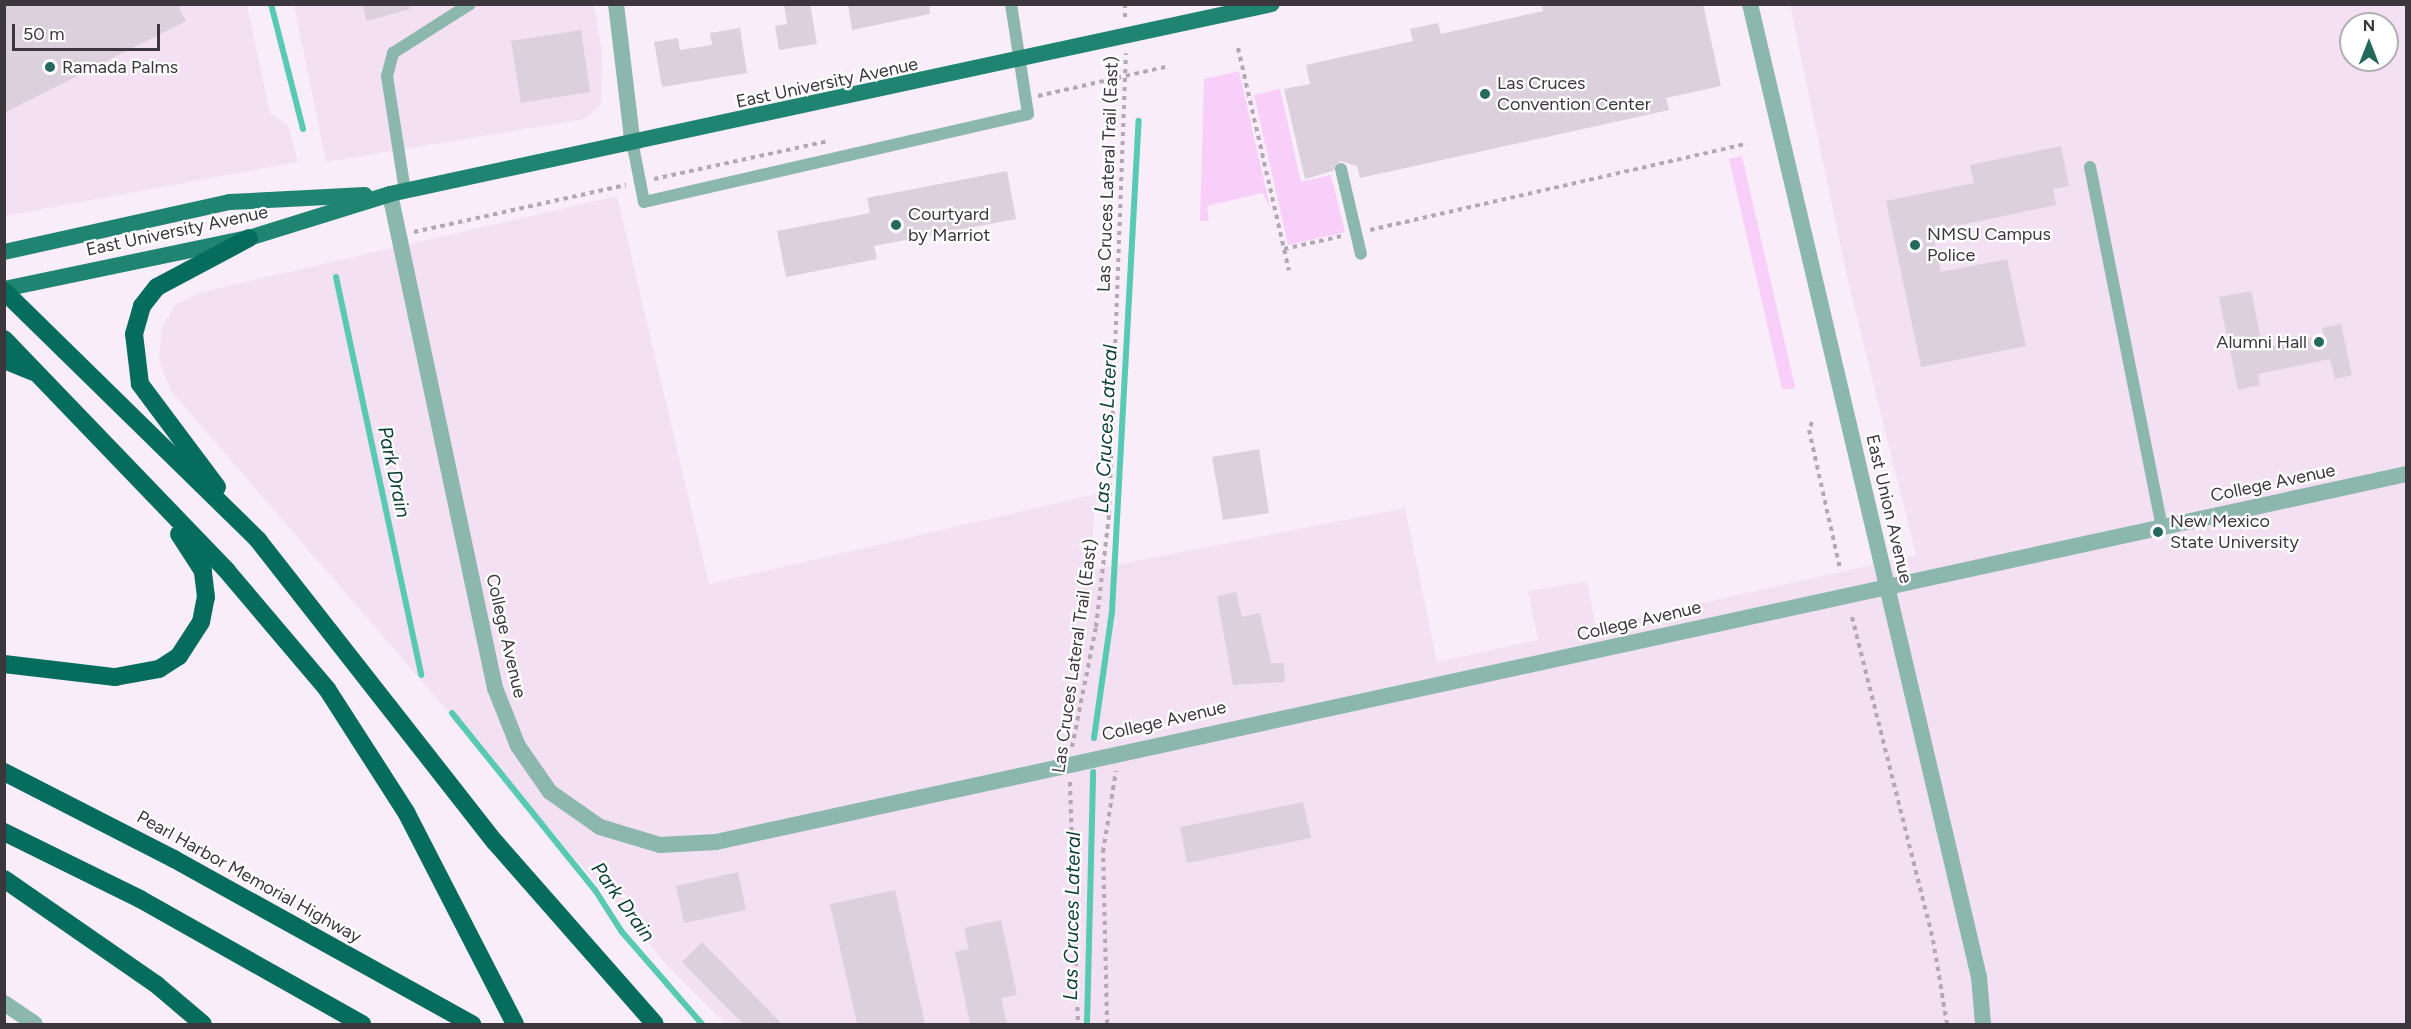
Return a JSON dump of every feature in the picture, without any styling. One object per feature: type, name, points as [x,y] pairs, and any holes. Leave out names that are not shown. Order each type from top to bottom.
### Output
[{"type":"highway","points":[[249,238],[158,287],[137,320],[133,360],[146,394],[495,842],[655,1024]]},
{"type":"highway","points":[[4,290],[258,540]]},
{"type":"highway","points":[[4,339],[226,571],[328,691],[417,832],[515,1024]]},
{"type":"highway","points":[[4,360],[40,375]]},
{"type":"highway","points":[[4,664],[138,675],[159,669],[191,642],[207,597],[203,571],[136,478]]},
{"type":"highway","name":"Pearl Harbor Memorial Highway","points":[[4,772],[472,1024]]},
{"type":"highway","points":[[4,832],[140,899],[362,1024]]},
{"type":"highway","points":[[4,879],[158,985],[203,1024]]},
{"type":"main road","name":"East University Avenue","points":[[4,290],[249,238],[398,193],[633,146],[1272,4]]},
{"type":"main road","name":"East University Avenue","points":[[4,252],[230,202],[398,193]]},
{"type":"street","points":[[616,4],[633,146]]},
{"type":"street","name":"East Union Avenue","points":[[1750,4],[1979,977],[1983,1024]]},
{"type":"street","name":"College Avenue","points":[[398,193],[398,236],[495,688],[518,746],[550,792],[600,827],[660,845],[716,842],[1120,751],[1485,677],[1887,584],[2406,474]]},
{"type":"street","points":[[8,1003],[35,1024]]},
{"type":"lane","points":[[398,193],[387,76],[393,53],[470,4]]},
{"type":"lane","points":[[633,146],[644,202],[1028,114],[1011,4]]},
{"type":"lane","points":[[2090,167],[2162,527]]},
{"type":"lane","points":[[1341,170],[1361,254]]},
{"type":"path","name":"Las Cruces Lateral Trail (East)","points":[[1078,1024],[1071,762],[1096,627],[1108,514],[1126,76],[1125,4]]},
{"type":"path","points":[[1238,48],[1289,270]]},
{"type":"path","points":[[1025,99],[1169,66]]},
{"type":"path","points":[[398,236],[838,139]]},
{"type":"path","points":[[1284,249],[1747,144]]},
{"type":"path","points":[[1812,422],[1809,430],[1840,569]]},
{"type":"path","points":[[1852,617],[1933,940],[1947,1024]]},
{"type":"path","points":[[1107,1024],[1104,852],[1120,751]]},
{"type":"shaded area","points":[[5,5],[247,5],[270,113],[288,125],[298,162],[5,216]]},
{"type":"shaded area","points":[[294,5],[594,5],[602,52],[601,104],[585,119],[326,162]]},
{"type":"shaded area","name":"New Mexico State University","points":[[1790,5],[2406,5],[2406,1024],[726,1024],[668,966],[171,391],[159,360],[162,328],[175,305],[202,292],[617,196],[709,584],[1096,494],[1090,570],[1405,508],[1437,662],[1538,640],[1528,591],[1587,581],[1596,627],[1916,555],[1849,286]]},
{"type":"shaded area","points":[[1239,71],[1270,207],[1262,193],[1207,206],[1209,221],[1200,221],[1204,79]]},
{"type":"shaded area","points":[[1280,89],[1301,182],[1331,175],[1345,232],[1288,245],[1254,95]]},
{"type":"shaded area","points":[[1742,156],[1795,387],[1793,389],[1782,389],[1729,159]]},
{"type":"building","name":"Ramada Palms","points":[[4,4],[177,4],[186,21],[4,113]]},
{"type":"building","points":[[362,4],[409,4],[410,9],[367,21]]},
{"type":"building","points":[[784,4],[810,4],[817,44],[779,50],[775,26],[787,24]]},
{"type":"building","points":[[848,4],[929,4],[930,14],[852,30]]},
{"type":"building","name":"Las Cruces Convention Center","points":[[1542,4],[1703,4],[1721,86],[1666,98],[1669,110],[1360,178],[1357,166],[1340,161],[1333,171],[1305,179],[1284,89],[1310,84],[1306,65],[1413,41],[1410,29],[1438,23],[1441,34],[1543,11]]},
{"type":"building","points":[[740,28],[747,73],[662,87],[654,42],[678,38],[680,50],[712,45],[710,33]]},
{"type":"building","points":[[581,30],[590,92],[521,103],[511,41]]},
{"type":"building","name":"NMSU Campus Police","points":[[2061,146],[2069,186],[2053,189],[2056,205],[1932,231],[1941,272],[2007,259],[2026,346],[1921,367],[1886,201],[1974,183],[1970,165]]},
{"type":"building","name":"Courtyard by Marriot","points":[[1007,171],[1016,219],[874,246],[877,259],[786,277],[777,231],[870,213],[867,198]]},
{"type":"building","name":"Alumni Hall","points":[[2251,291],[2263,348],[2324,335],[2322,328],[2341,324],[2352,375],[2335,379],[2330,359],[2258,374],[2260,385],[2238,390],[2219,297]]},
{"type":"building","points":[[1259,449],[1269,513],[1223,520],[1212,457]]},
{"type":"building","points":[[1236,592],[1242,617],[1260,613],[1271,663],[1284,663],[1285,682],[1233,685],[1217,596]]},
{"type":"building","points":[[1303,802],[1311,838],[1187,863],[1180,827]]},
{"type":"building","points":[[738,872],[746,910],[684,923],[676,886]]},
{"type":"building","points":[[895,890],[925,1024],[857,1024],[830,904]]},
{"type":"building","points":[[1001,920],[1017,995],[1001,998],[1007,1024],[970,1024],[955,952],[969,949],[964,928]]},
{"type":"building","points":[[702,942],[782,1024],[743,1024],[682,962]]},
{"type":"waterway","name":"Park Drain","points":[[271,4],[303,129]]},
{"type":"waterway","name":"Las Cruces Lateral","points":[[1094,738],[1112,612],[1139,121]]},
{"type":"waterway","name":"Park Drain","points":[[336,277],[421,675]]},
{"type":"waterway","name":"Park Drain","points":[[452,713],[595,890],[622,932],[702,1024]]},
{"type":"waterway","name":"Las Cruces Lateral","points":[[1087,1024],[1093,772]]},
{"type":"place","name":"Ramada Palms","points":[[50,67]]},
{"type":"place","name":"Las Cruces Convention Center","points":[[1485,94]]},
{"type":"place","name":"Courtyard by Marriot","points":[[896,225]]},
{"type":"place","name":"NMSU Campus Police","points":[[1915,245]]},
{"type":"place","name":"Alumni Hall","points":[[2319,342]]},
{"type":"place","name":"New Mexico State University","points":[[2158,532]]}]
